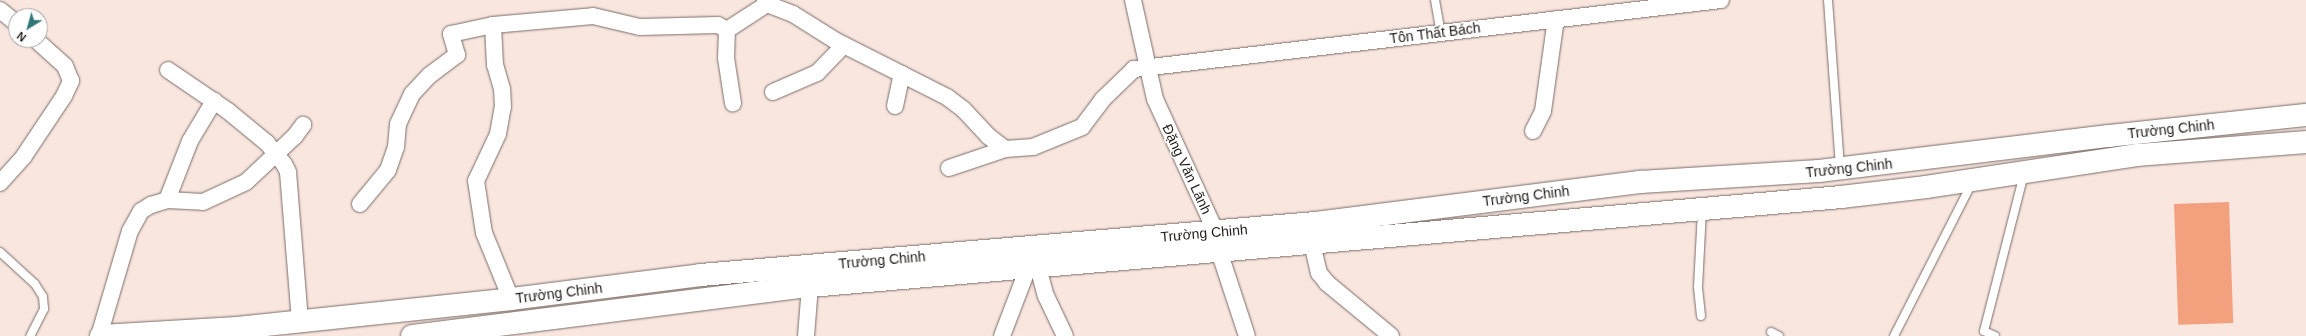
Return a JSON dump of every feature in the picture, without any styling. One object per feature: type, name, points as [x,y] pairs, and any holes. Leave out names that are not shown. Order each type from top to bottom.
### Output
[{"type":"highway","name":"Trường Chinh","points":[[1314,233],[1640,182],[1840,169],[2109,136],[2306,115]]},
{"type":"highway","name":"Trường Chinh","points":[[100,336],[237,328],[487,300],[511,299],[701,275],[1217,241],[1314,233],[1702,210],[1841,197],[1974,180],[2137,154],[2306,142]]},
{"type":"highway","name":"Trường Chinh","points":[[412,336],[810,286],[1033,268],[1217,241]]},
{"type":"street","name":"Đặng Văn Lãnh","points":[[1133,0],[1155,99],[1217,241],[1247,336]]},
{"type":"street","name":"Tôn Thất Bách","points":[[949,168],[1005,149],[1033,147],[1082,127],[1102,100],[1134,69],[1721,0]]},
{"type":"street","points":[[727,30],[766,2],[793,14],[844,45],[927,85],[963,109],[992,140],[1005,149]]},
{"type":"street","points":[[0,10],[8,16]]},
{"type":"street","points":[[360,204],[388,170],[396,147],[398,124],[412,94],[430,75],[457,55],[451,34],[493,25],[593,16],[640,27],[718,26],[727,30]]},
{"type":"street","points":[[1533,131],[1543,111],[1556,19]]},
{"type":"street","points":[[493,25],[495,65],[502,89],[503,107],[498,134],[476,182],[484,232],[511,299]]},
{"type":"street","points":[[727,30],[726,58],[733,103]]},
{"type":"street","points":[[773,92],[817,73],[844,45]]},
{"type":"street","points":[[0,183],[24,156],[64,96],[71,81],[64,66],[45,48]]},
{"type":"street","points":[[168,70],[214,101],[276,153],[288,172],[300,320]]},
{"type":"street","points":[[895,106],[902,74]]},
{"type":"street","points":[[167,200],[190,141],[214,101]]},
{"type":"street","points":[[100,336],[135,219],[151,204],[167,200],[204,202],[246,182],[303,125]]},
{"type":"street","points":[[1314,233],[1316,265],[1327,283],[1391,336]]},
{"type":"street","points":[[1002,336],[1033,268]]},
{"type":"street","points":[[1033,268],[1065,336]]},
{"type":"street","points":[[806,336],[810,286]]},
{"type":"lane","points":[[1435,0],[1441,33]]},
{"type":"lane","points":[[1828,0],[1840,169]]},
{"type":"lane","points":[[1995,336],[1984,331],[2025,171]]},
{"type":"lane","points":[[1894,336],[1974,180]]},
{"type":"lane","points":[[1701,316],[1698,287],[1702,210]]},
{"type":"lane","points":[[0,252],[35,284],[43,297],[44,309],[30,336]]},
{"type":"lane","points":[[1771,332],[1779,336]]},
{"type":"building","points":[[2229,202],[2233,323],[2178,325],[2174,204]]}]
